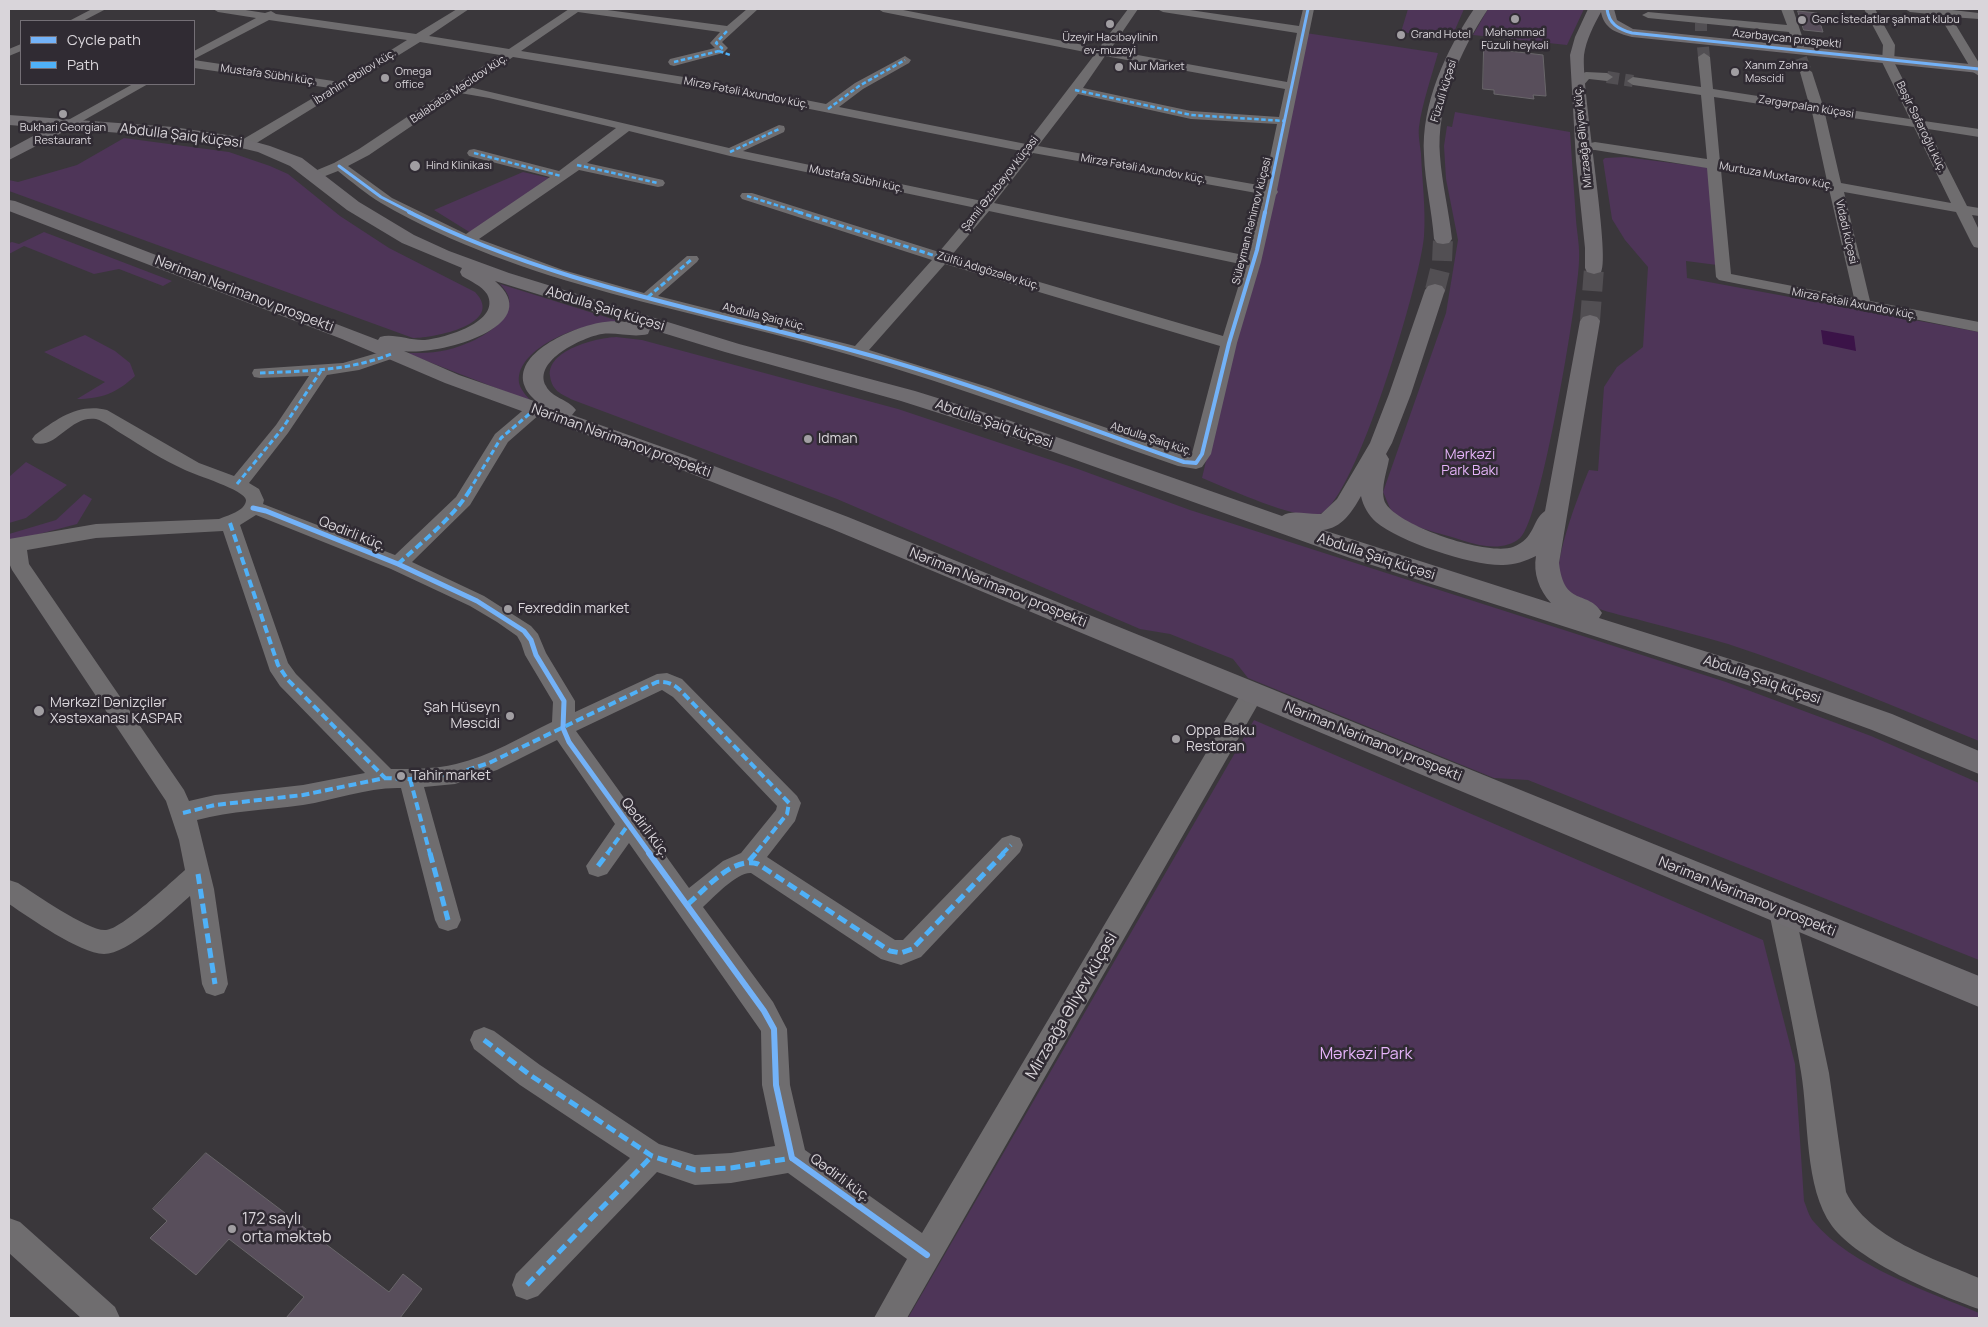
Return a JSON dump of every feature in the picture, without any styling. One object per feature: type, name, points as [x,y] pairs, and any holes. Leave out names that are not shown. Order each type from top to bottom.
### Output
[{"type":"main road","name":"Füzuli küçəsi","points":[[1443,239],[1432,155],[1433,124],[1452,63],[1472,16],[1481,9]]},
{"type":"main road","name":"Mirzəağa Əliyev küç.","points":[[1594,268],[1592,225],[1584,160],[1578,84],[1577,50],[1595,9]]},
{"type":"main road","name":"Azərbaycan prospekti","points":[[1606,9],[1610,22],[1624,30],[1702,33],[1800,53],[1888,59],[1978,70]]},
{"type":"main road","name":"Abdulla Şaiq küçəsi","points":[[9,120],[173,132],[245,144],[286,157],[377,221],[443,255],[531,287],[732,348],[935,404],[1404,566],[1775,683],[1882,722],[1979,763]]},
{"type":"main road","points":[[9,155],[67,124]]},
{"type":"main road","name":"Nəriman Nərimanov prospekti","points":[[9,205],[349,335],[390,354],[534,410],[678,460],[840,523],[1978,992]]},
{"type":"main road","points":[[349,335],[382,339],[410,347],[427,346],[462,338],[490,322],[499,306],[496,292],[443,255]]},
{"type":"main road","points":[[1225,505],[1309,524],[1326,522],[1337,514],[1345,504],[1381,443],[1400,394],[1435,290]]},
{"type":"main road","points":[[1590,321],[1547,563],[1548,578],[1552,590],[1567,602],[1589,614],[1698,658]]},
{"type":"main road","points":[[678,460],[548,402],[536,392],[532,381],[534,369],[542,357],[556,346],[575,336],[608,328],[638,329],[732,348]]},
{"type":"main road","points":[[1381,443],[1372,492],[1373,501],[1380,514],[1394,525],[1418,535],[1480,554],[1502,557],[1511,556],[1536,544],[1546,531],[1562,486]]},
{"type":"street","points":[[70,9],[97,10]]},
{"type":"street","name":"Mirzə Fətəli Axundov küç.","points":[[218,9],[418,38],[737,90],[1028,148],[1270,192]]},
{"type":"street","points":[[195,55],[280,9]]},
{"type":"street","name":"İbrahim Əbilov küç.","points":[[245,144],[342,86],[464,9]]},
{"type":"street","points":[[577,9],[728,30]]},
{"type":"street","name":"Balababa Məcidov küç.","points":[[315,176],[340,166],[459,89],[577,9]]},
{"type":"street","points":[[674,62],[725,53],[716,43],[717,41],[753,9]]},
{"type":"street","points":[[883,9],[922,13],[1103,52],[1291,86]]},
{"type":"street","name":"Şamil Əzizbəyov küçəsi","points":[[858,352],[942,258],[984,207],[1075,90],[1133,9]]},
{"type":"street","points":[[1163,9],[1302,30]]},
{"type":"street","name":"Süleyman Rəhimov küçəsi","points":[[1196,463],[1202,454],[1229,343],[1254,262],[1308,9]]},
{"type":"street","points":[[1787,9],[1800,53]]},
{"type":"street","name":"Bəşir Səfəroğlu küç.","points":[[1870,9],[1889,45],[1888,59],[1979,244]]},
{"type":"street","points":[[1910,9],[1979,16]]},
{"type":"street","points":[[77,20],[97,10]]},
{"type":"street","points":[[1943,12],[1978,70]]},
{"type":"street","points":[[1648,15],[1702,33],[1793,29]]},
{"type":"street","points":[[1702,33],[1714,164]]},
{"type":"street","points":[[828,109],[859,86],[905,60]]},
{"type":"street","name":"Mustafa Sübhi küç.","points":[[195,64],[342,86]]},
{"type":"street","name":"Vidadi küçəsi","points":[[1806,72],[1817,108],[1863,305]]},
{"type":"street","points":[[1578,84],[1581,77],[1584,76],[1607,77]]},
{"type":"street","name":"Zərgərpalan küçəsi","points":[[1633,81],[1979,133]]},
{"type":"street","points":[[67,124],[140,85]]},
{"type":"street","name":"Mustafa Sübhi küç.","points":[[459,89],[498,96],[730,152],[984,207],[1254,262]]},
{"type":"street","points":[[1075,90],[1164,111],[1191,115],[1284,121]]},
{"type":"street","points":[[467,240],[576,166],[625,128]]},
{"type":"street","points":[[730,152],[779,129]]},
{"type":"street","name":"Murtuza Muxtarov küç.","points":[[1584,160],[1587,148],[1591,146],[1714,164],[1979,212]]},
{"type":"street","points":[[474,153],[561,176]]},
{"type":"street","name":"Mirzə Fətəli Axundov küç.","points":[[1714,164],[1722,273],[1724,277],[1730,280],[1979,327]]},
{"type":"street","name":"Abdulla Şaiq küç.","points":[[340,166],[388,201],[467,240],[533,265],[858,352],[961,385],[1184,462],[1196,463]]},
{"type":"street","points":[[576,166],[658,183]]},
{"type":"street","name":"Zülfü Adıgözələv küç.","points":[[747,196],[942,258],[1229,343]]},
{"type":"street","points":[[648,297],[692,259]]},
{"type":"street","points":[[260,373],[321,371],[374,362],[390,354]]},
{"type":"street","points":[[237,484],[250,470],[321,371]]},
{"type":"street","points":[[398,564],[463,501],[501,438],[534,410]]},
{"type":"street","points":[[41,440],[71,418],[93,412],[101,414],[193,467],[237,484],[252,494],[255,500],[253,508],[230,523],[208,526],[96,531],[13,546],[20,565],[176,797],[183,813],[198,874],[215,984]]},
{"type":"street","name":"Qədirli küç.","points":[[253,508],[266,511],[398,564],[477,601],[524,631],[531,640],[536,655],[564,701],[563,728],[568,742],[688,904],[764,1011],[774,1029],[776,1085],[792,1158],[927,1255]]},
{"type":"street","points":[[230,523],[278,665],[288,680],[385,778]]},
{"type":"street","points":[[183,813],[215,805],[303,796],[385,778],[410,779],[455,774],[489,764],[658,682],[671,681],[789,803],[787,814],[749,861],[740,864],[688,904]]},
{"type":"street","name":"Mirzəağa Əliyev küçəsi","points":[[890,1318],[1253,693]]},
{"type":"street","points":[[410,779],[448,920]]},
{"type":"street","points":[[598,866],[628,825]]},
{"type":"street","points":[[749,861],[758,864],[890,951],[901,953],[912,949],[1010,845]]},
{"type":"street","points":[[9,891],[89,938],[104,943],[123,936],[198,874]]},
{"type":"street","points":[[1782,912],[1815,1072],[1829,1186],[1836,1204],[1844,1219],[1863,1236],[1890,1253],[1979,1294]]},
{"type":"street","points":[[484,1040],[530,1075],[652,1156],[695,1170],[731,1168],[792,1158]]},
{"type":"street","points":[[527,1285],[652,1156]]},
{"type":"street","points":[[9,1233],[104,1318]]},
{"type":"green space","points":[[1408,9],[1464,9],[1451,39],[1401,32]]},
{"type":"green space","points":[[1488,9],[1584,9],[1567,45],[1473,35]]},
{"type":"green space","points":[[1306,33],[1438,53],[1419,127],[1424,194],[1424,236],[1412,295],[1384,386],[1351,471],[1335,500],[1320,514],[1310,515],[1280,508],[1202,478]]},
{"type":"green space","name":"Mərkəzi Park Bakı","points":[[1455,112],[1570,132],[1579,256],[1572,318],[1557,407],[1548,453],[1529,523],[1520,538],[1513,543],[1497,546],[1471,543],[1407,523],[1393,513],[1383,492],[1446,313],[1458,240],[1446,179],[1444,146],[1447,126],[1452,127]]},
{"type":"green space","points":[[124,138],[229,152],[288,174],[340,216],[389,248],[475,292],[482,303],[481,313],[475,321],[464,327],[450,332],[413,338],[9,191],[9,180],[18,182],[77,165]]},
{"type":"green space","points":[[1625,157],[1711,168],[1717,265],[1686,261],[1687,278],[1979,332],[1979,741],[1854,690],[1760,655],[1718,641],[1601,610],[1579,600],[1561,585],[1558,576],[1562,547],[1589,470],[1598,471],[1604,387],[1617,367],[1643,347],[1648,267],[1625,240],[1612,219],[1603,160],[1605,158]]},
{"type":"green space","points":[[523,172],[554,179],[471,233],[434,210]]},
{"type":"green space","points":[[44,232],[172,281],[163,286],[119,269],[94,274],[24,246],[9,254],[9,243],[19,244]]},
{"type":"green space","points":[[500,284],[625,323],[596,325],[577,329],[553,340],[531,355],[523,365],[519,375],[520,386],[532,402],[406,353],[447,350],[475,340],[490,331],[503,319],[509,305],[506,291]]},
{"type":"green space","points":[[85,335],[115,351],[130,363],[135,376],[122,387],[108,394],[94,398],[77,399],[105,382],[44,352]]},
{"type":"green space","points":[[616,337],[642,340],[898,409],[1078,469],[1190,510],[1726,682],[1871,736],[1979,783],[1979,960],[1528,780],[1494,778],[1248,678],[1233,659],[1170,634],[1140,629],[837,499],[573,400],[555,389],[550,376],[551,367],[564,352],[586,343]]},
{"type":"green space","points":[[26,462],[67,485],[26,518],[9,523],[9,477]]},
{"type":"green space","points":[[84,494],[92,499],[77,524],[9,542],[9,534],[56,520]]},
{"type":"green space","name":"Mərkəzi Park","points":[[1254,720],[1763,940],[1795,1064],[1804,1201],[1811,1218],[1830,1238],[1848,1252],[1891,1276],[1979,1313],[1979,1318],[908,1318]]},
{"type":"shaded area","points":[[1821,330],[1854,336],[1856,351],[1823,344]]},
{"type":"building","points":[[1798,11],[1817,13],[1823,32],[1804,30]]},
{"type":"building","points":[[1484,48],[1543,55],[1546,96],[1533,95],[1534,99],[1494,94],[1494,90],[1483,89]]},
{"type":"building","name":"172 saylı orta məktəb","points":[[206,1153],[389,1292],[403,1274],[422,1289],[400,1318],[286,1318],[304,1297],[229,1239],[196,1275],[150,1238],[167,1221],[153,1209]]},
{"type":"tunnel","points":[[1701,23],[1701,31]]},
{"type":"tunnel","points":[[1703,47],[1704,57]]},
{"type":"tunnel","points":[[1801,58],[1806,72]]},
{"type":"tunnel","points":[[1607,77],[1633,81]]},
{"type":"tunnel","points":[[1435,290],[1442,262],[1443,239]]},
{"type":"tunnel","points":[[1590,321],[1594,268]]},
{"type":"marked path","points":[[674,62],[719,51],[722,48],[716,43],[728,30]]},
{"type":"marked path","points":[[719,51],[730,55]]},
{"type":"marked path","points":[[828,109],[859,86],[905,60]]},
{"type":"marked path","points":[[1075,90],[1191,115],[1285,121]]},
{"type":"marked path","points":[[730,152],[779,129]]},
{"type":"marked path","points":[[474,153],[561,176]]},
{"type":"marked path","points":[[577,165],[658,183]]},
{"type":"marked path","points":[[747,196],[942,258]]},
{"type":"marked path","points":[[648,297],[692,259]]},
{"type":"marked path","points":[[260,373],[343,368],[359,365],[391,354]]},
{"type":"marked path","points":[[237,484],[282,429],[321,371]]},
{"type":"marked path","points":[[398,564],[463,501],[501,438],[534,410]]},
{"type":"marked path","points":[[230,523],[278,665],[288,680],[385,778]]},
{"type":"marked path","points":[[183,813],[215,805],[303,795],[385,778],[410,779],[455,774],[489,763],[662,681],[671,683],[681,691],[789,803],[787,814],[749,861]]},
{"type":"marked path","points":[[410,779],[448,920]]},
{"type":"marked path","points":[[598,866],[628,825]]},
{"type":"marked path","points":[[688,904],[732,868],[739,864],[752,862],[758,864],[890,951],[901,953],[912,949],[1011,845]]},
{"type":"marked path","points":[[198,874],[215,984]]},
{"type":"marked path","points":[[484,1040],[530,1075],[652,1156],[695,1170],[731,1168],[792,1158]]},
{"type":"marked path","points":[[527,1285],[652,1156]]},
{"type":"cycle path","points":[[339,166],[387,201],[442,229],[499,253],[558,273],[618,290],[900,364],[1184,462],[1196,463],[1202,454],[1229,343],[1257,250],[1308,9]]},
{"type":"cycle path","points":[[1607,9],[1609,19],[1614,26],[1632,33],[1979,69]]},
{"type":"cycle path","points":[[253,508],[266,511],[398,564],[477,601],[524,631],[531,640],[536,655],[564,701],[563,728],[569,742],[764,1011],[774,1029],[776,1085],[792,1158],[927,1255]]},
{"type":"place","name":"Məhəmməd Füzuli heykəli","points":[[1515,19]]},
{"type":"place","name":"Gənc İstedatlar şahmat klubu","points":[[1802,20]]},
{"type":"place","name":"Üzeyir Hacıbəylinin ev-muzeyi","points":[[1110,24]]},
{"type":"place","name":"Grand Hotel","points":[[1401,35]]},
{"type":"place","name":"Nur Market","points":[[1119,67]]},
{"type":"place","name":"Xanım Zəhra Məscidi","points":[[1735,72]]},
{"type":"place","name":"Omega office","points":[[385,78]]},
{"type":"place","name":"Bukhari Georgian Restaurant","points":[[63,114]]},
{"type":"place","name":"Hind Klinikası","points":[[415,166]]},
{"type":"place","name":"Idman","points":[[808,439]]},
{"type":"place","name":"Fexreddin market","points":[[508,609]]},
{"type":"place","name":"Mərkəzi Dənizçilər Xəstəxanası KASPAR","points":[[39,711]]},
{"type":"place","name":"Şah Hüseyn Məscidi","points":[[510,716]]},
{"type":"place","name":"Oppa Baku Restoran","points":[[1176,739]]},
{"type":"place","name":"Tahir market","points":[[401,776]]},
{"type":"place","name":"172 saylı orta məktəb","points":[[232,1229]]}]
